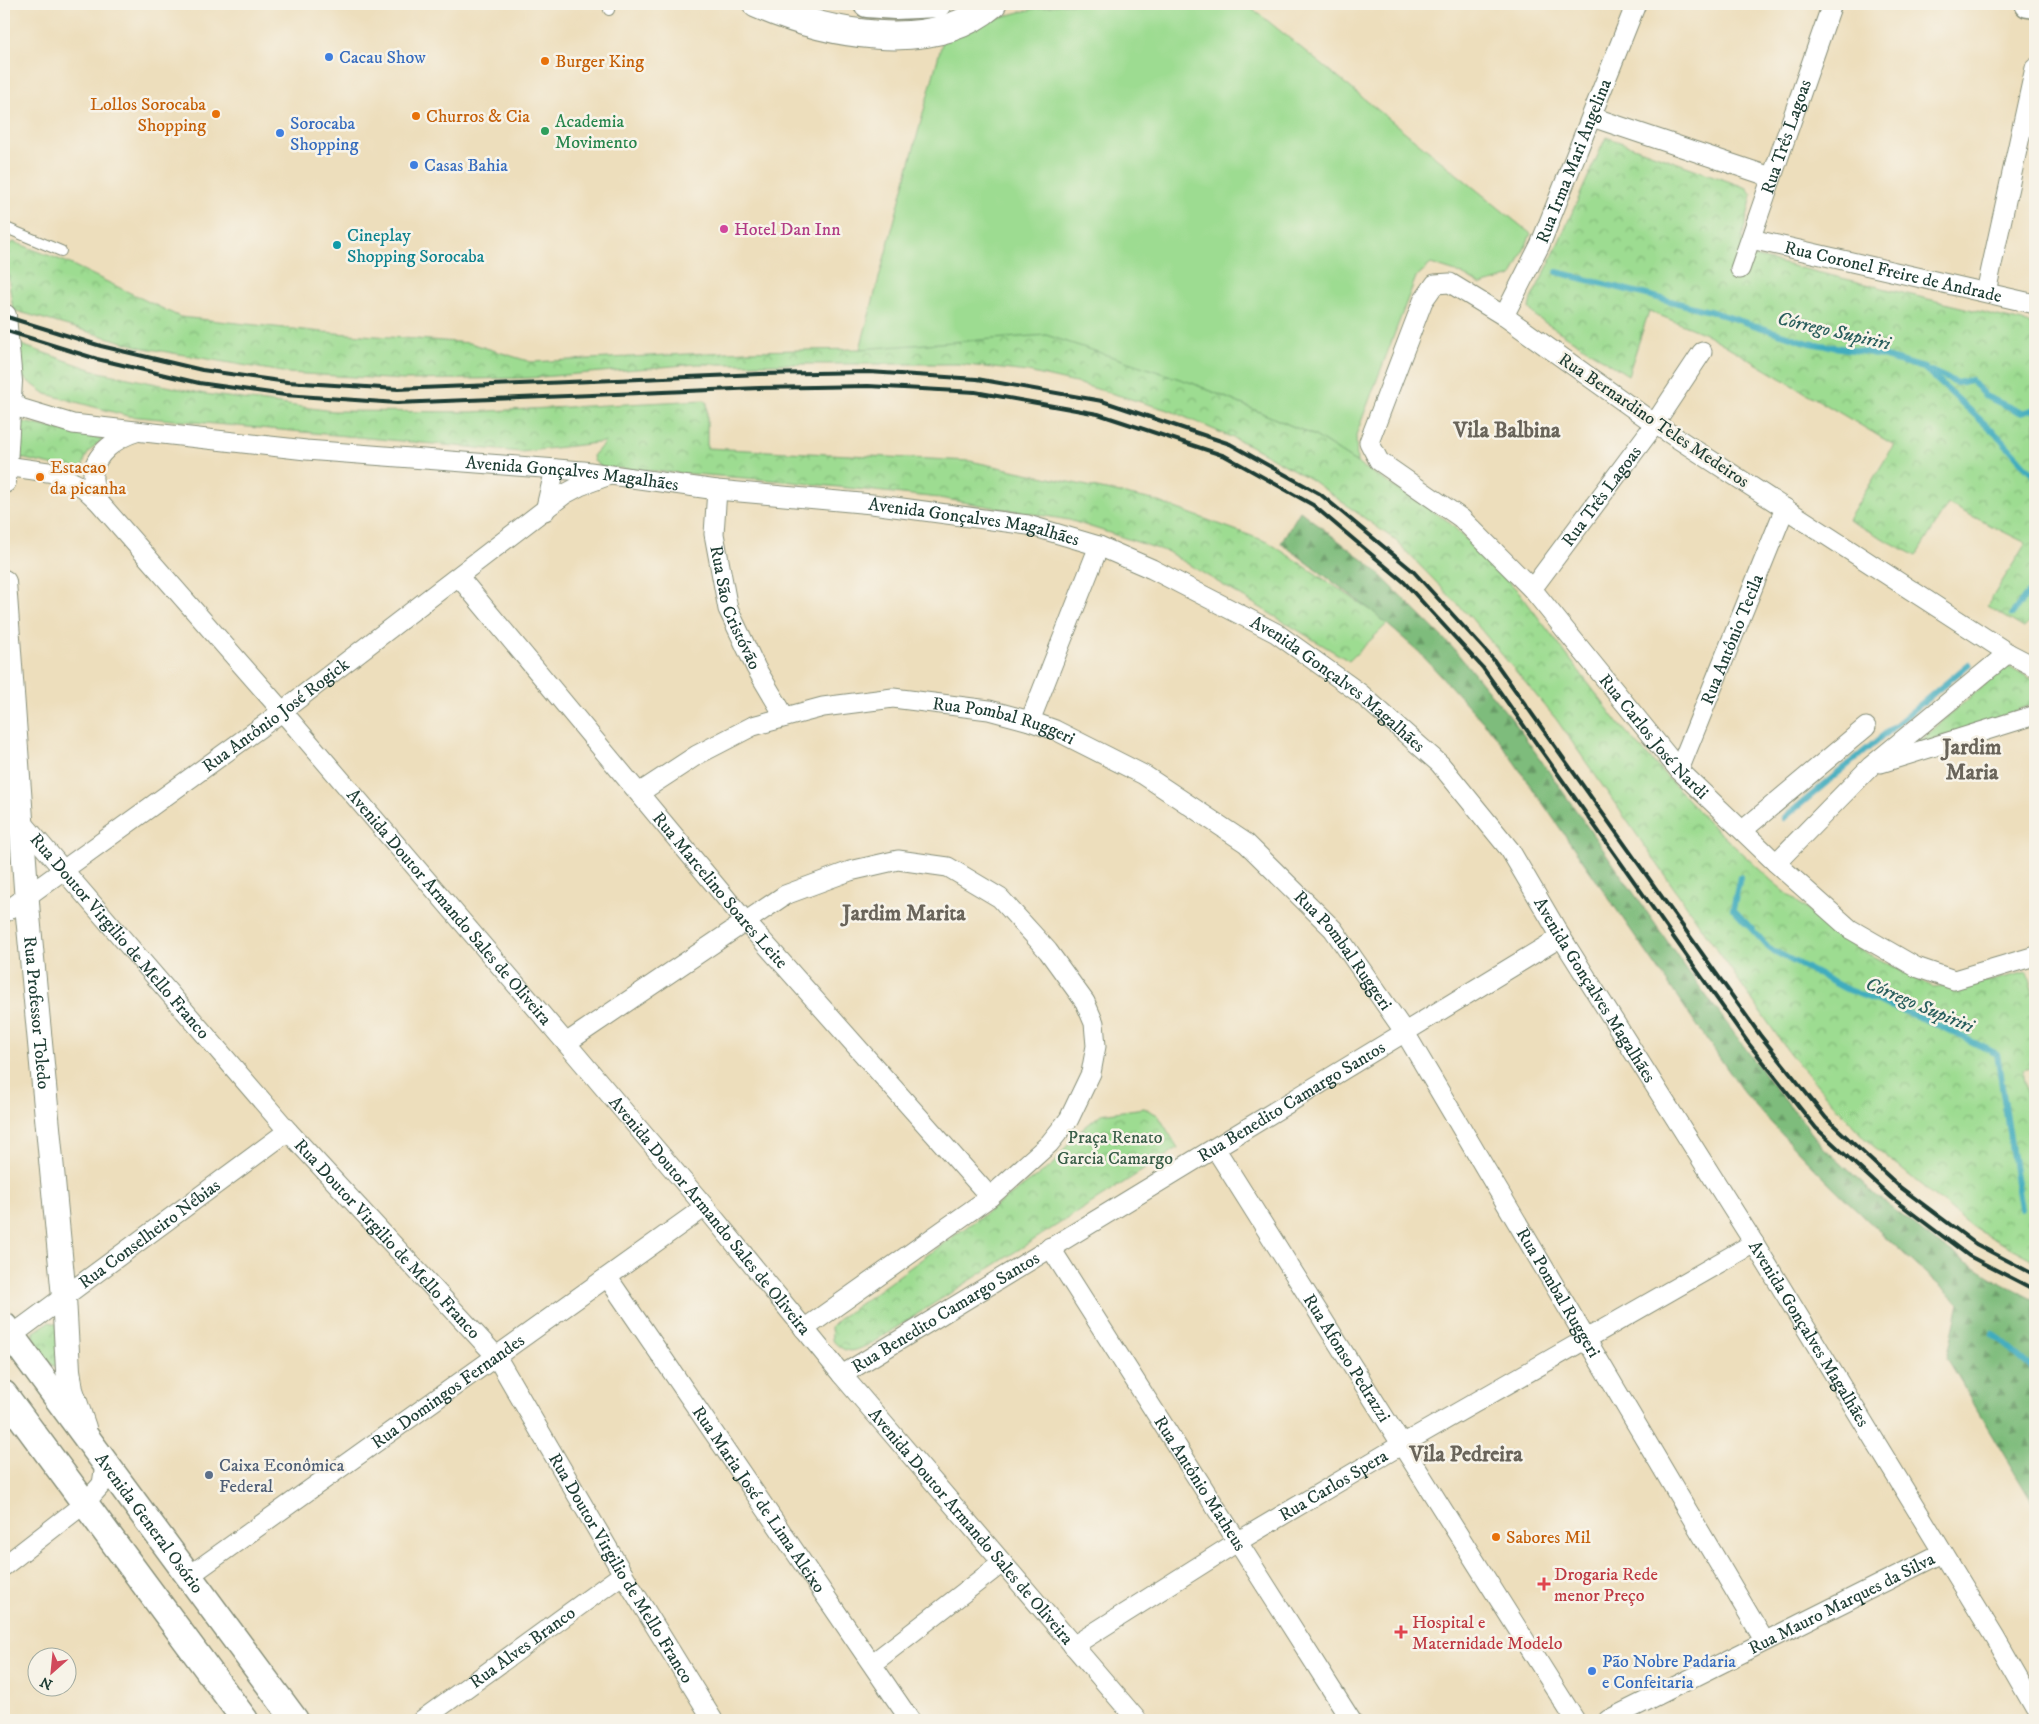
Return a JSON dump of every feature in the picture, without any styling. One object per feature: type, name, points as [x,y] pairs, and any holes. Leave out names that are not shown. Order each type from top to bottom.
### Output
[{"type":"main road","points":[[757,4],[816,26],[844,31],[890,35],[944,30],[977,17],[992,4]]},
{"type":"main road","points":[[867,4],[895,6],[938,4]]},
{"type":"main road","points":[[2028,4],[2035,5]]},
{"type":"main road","name":"Avenida General Osório","points":[[7,1331],[104,1465],[295,1720]]},
{"type":"main road","points":[[4,1394],[244,1720]]},
{"type":"street","name":"Rua Irma Mari Angelina","points":[[1504,316],[1540,245],[1636,4]]},
{"type":"street","name":"Rua Três Lagoas","points":[[1740,269],[1832,4]]},
{"type":"street","points":[[1986,292],[2035,68]]},
{"type":"street","points":[[1592,117],[1771,177]]},
{"type":"street","name":"Rua Coronel Freire de Andrade","points":[[1751,239],[2035,304]]},
{"type":"street","name":"Rua Bernardino Teles Medeiros","points":[[1380,461],[1369,442],[1424,301],[1435,284],[1450,282],[1504,316],[1655,424],[2008,654],[2035,667]]},
{"type":"street","points":[[4,316],[7,396],[5,470]]},
{"type":"street","name":"Rua Três Lagoas","points":[[1532,589],[1655,424],[1702,352]]},
{"type":"street","name":"Avenida Gonçalves Magalhães","points":[[7,396],[18,396],[37,414],[73,424],[136,432],[306,450],[555,469],[716,490],[872,504],[1028,525],[1099,546],[1152,568],[1276,633],[1361,694],[1440,764],[1510,850],[1561,937],[1754,1243],[2035,1708]]},
{"type":"street","points":[[98,501],[93,483],[94,466],[119,439],[136,432]]},
{"type":"street","name":"Rua Carlos José Nardi","points":[[1380,461],[1461,518],[1532,589],[1679,770],[1776,863],[1850,929],[1916,967],[1954,980],[2035,956]]},
{"type":"street","points":[[545,511],[555,469]]},
{"type":"street","name":"Avenida Doutor Armando Sales de Oliveira","points":[[5,470],[55,473],[84,488],[98,501],[282,711],[705,1206],[842,1375],[1137,1720]]},
{"type":"street","name":"Rua Antônio José Rogick","points":[[4,913],[282,711],[545,511],[580,486],[610,475]]},
{"type":"street","name":"Rua São Cristóvão","points":[[716,490],[714,534],[728,609],[756,668],[786,717]]},
{"type":"street","name":"Rua Antônio Tecila","points":[[1679,770],[1786,508]]},
{"type":"street","points":[[1030,721],[1099,546]]},
{"type":"street","name":"Rua Marcelino Soares Leite","points":[[459,576],[745,921],[990,1198]]},
{"type":"street","name":"Rua Professor Toledo","points":[[4,582],[9,723],[23,823],[27,896],[71,1390],[89,1442]]},
{"type":"street","points":[[1776,863],[1871,766],[2008,654]]},
{"type":"street","name":"Rua Pombal Ruggeri","points":[[639,793],[697,755],[753,726],[824,707],[893,698],[989,710],[1055,730],[1144,776],[1246,843],[1333,929],[1404,1031],[1764,1640]]},
{"type":"street","points":[[1871,766],[2035,715]]},
{"type":"street","points":[[1743,830],[1866,727]]},
{"type":"street","name":"Rua Doutor Virgilio de Mello Franco","points":[[4,801],[65,869],[288,1131],[496,1356],[623,1574],[713,1720]]},
{"type":"street","points":[[566,1043],[785,895],[850,871],[898,860],[948,867],[1000,898],[1048,951],[1085,1002],[1094,1023],[1096,1046],[1091,1073],[1069,1119],[1049,1144],[990,1198],[804,1329]]},
{"type":"street","name":"Rua Benedito Camargo Santos","points":[[842,1375],[1561,937]]},
{"type":"street","name":"Rua Conselheiro Nébias","points":[[7,1331],[64,1297],[288,1131]]},
{"type":"street","name":"Rua Afonso Pedrazzi","points":[[1215,1148],[1575,1720]]},
{"type":"street","name":"Rua Domingos Fernandes","points":[[189,1576],[608,1278],[705,1206]]},
{"type":"street","name":"Rua Carlos Spera","points":[[1073,1646],[1237,1542],[1586,1338],[1754,1243]]},
{"type":"street","name":"Rua Antônio Matheus","points":[[1050,1247],[1351,1720]]},
{"type":"street","name":"Rua Maria José de Lima Aleixo","points":[[608,1278],[873,1663],[910,1720]]},
{"type":"street","points":[[4,1566],[85,1503],[102,1484],[104,1465]]},
{"type":"street","name":"Rua Mauro Marques da Silva","points":[[1608,1720],[1764,1640],[1942,1553]]},
{"type":"street","points":[[873,1663],[1002,1563]]},
{"type":"street","name":"Rua Alves Branco","points":[[422,1720],[623,1574]]},
{"type":"lane","points":[[4,227],[61,252]]},
{"type":"lane","points":[[4,238],[14,234],[21,235]]},
{"type":"green space","points":[[1065,4],[1247,4],[1531,234],[1512,276],[1481,285],[1462,274],[1431,264],[1416,277],[1356,435],[1357,463],[1315,436],[1192,383],[860,349],[943,39],[1003,17],[1033,9]]},
{"type":"green space","points":[[1606,137],[1747,188],[1752,195],[1742,239],[1755,257],[2035,325],[2035,617],[2024,628],[1987,606],[2026,543],[1948,504],[1916,556],[1848,520],[1894,445],[1708,335],[1649,311],[1628,375],[1536,317],[1529,308],[1531,299],[1548,266]]},
{"type":"green space","points":[[14,242],[66,262],[180,317],[322,332],[470,343],[531,362],[747,351],[860,349],[1046,335],[1192,383],[1315,436],[1448,521],[1519,592],[1619,724],[1707,821],[1772,881],[1846,942],[1933,987],[1990,981],[2027,972],[2035,1000],[2035,1067],[2023,1070],[2035,1148],[2035,1261],[1972,1227],[1865,1139],[1790,1054],[1556,719],[1472,619],[1395,540],[1310,479],[1249,445],[1171,411],[1080,384],[1028,372],[958,364],[697,364],[529,378],[404,380],[288,373],[144,348],[13,310],[4,247]]},
{"type":"green space","points":[[13,342],[99,372],[205,394],[333,411],[471,412],[705,400],[707,403],[707,448],[970,461],[1153,500],[1268,542],[1372,611],[1387,624],[1349,661],[1168,552],[1069,520],[939,498],[783,481],[602,467],[594,461],[593,456],[605,442],[521,452],[128,416],[46,394],[22,377],[14,361]]},
{"type":"green space","points":[[15,420],[103,439],[89,452],[84,461],[83,480],[56,466],[16,457]]},
{"type":"green space","points":[[1300,511],[1370,565],[1452,647],[1515,723],[1688,971],[1771,1083],[1823,1147],[1878,1197],[1936,1242],[1990,1277],[2035,1300],[2035,1507],[1947,1359],[1959,1303],[1820,1174],[1742,1090],[1496,736],[1419,652],[1372,611],[1281,543]]},
{"type":"green space","points":[[2007,665],[2035,681],[2035,704],[1913,747]]},
{"type":"green space","name":"Praça Renato Garcia Camargo","points":[[1144,1108],[1158,1115],[1178,1148],[872,1343],[851,1351],[842,1348],[832,1340],[831,1327],[840,1318],[1054,1164],[1073,1137],[1101,1114]]},
{"type":"green space","points":[[49,1322],[57,1324],[57,1365],[54,1367],[40,1351],[34,1337],[34,1332]]},
{"type":"waterway","name":"Córrego Supiriri","points":[[1557,272],[1713,312],[1809,343],[1871,353],[1924,368],[2000,438],[2035,477]]},
{"type":"waterway","points":[[1931,371],[1957,383],[1971,380],[1985,396],[2022,413],[2035,409]]},
{"type":"waterway","name":"Córrego Supiriri","points":[[2012,614],[2035,584]]},
{"type":"waterway","name":"Córrego Supiriri","points":[[1784,818],[1969,664]]},
{"type":"waterway","name":"Córrego Supiriri","points":[[1740,877],[1733,909],[1770,949],[1848,990],[1932,1022],[1997,1054],[2021,1209]]},
{"type":"waterway","name":"Córrego Supiriri","points":[[1992,1333],[2035,1370]]},
{"type":"railway","points":[[4,316],[101,346],[202,370],[287,382],[398,389],[760,374],[869,372],[977,379],[1102,401],[1230,444],[1320,494],[1413,571],[1493,659],[1760,1035],[1826,1118],[1900,1187],[1976,1244],[2035,1275]]},
{"type":"railway","points":[[4,330],[97,359],[199,383],[285,395],[397,403],[759,388],[868,386],[975,392],[1098,414],[1225,456],[1313,505],[1404,582],[1483,668],[1749,1044],[1816,1128],[1892,1198],[1969,1256],[2035,1290]]},
{"type":"place","name":"Cacau Show","points":[[329,57]]},
{"type":"place","name":"Burger King","points":[[545,61]]},
{"type":"place","name":"Lollos Sorocaba Shopping","points":[[216,114]]},
{"type":"place","name":"Churros & Cia","points":[[416,116]]},
{"type":"place","name":"Academia Movimento","points":[[545,131]]},
{"type":"place","name":"Sorocaba Shopping","points":[[280,133]]},
{"type":"place","name":"Casas Bahia","points":[[414,165]]},
{"type":"place","name":"Hotel Dan Inn","points":[[724,229]]},
{"type":"place","name":"Cineplay Shopping Sorocaba","points":[[337,245]]},
{"type":"place","name":"Estacao da picanha","points":[[40,477]]},
{"type":"place","name":"Caixa Econômica Federal","points":[[209,1475]]},
{"type":"place","name":"Sabores Mil","points":[[1496,1537]]},
{"type":"place","name":"Drogaria Rede menor Preço","points":[[1544,1584]]},
{"type":"place","name":"Hospital e Maternidade Modelo","points":[[1401,1632]]},
{"type":"place","name":"Pão Nobre Padaria e Confeitaria","points":[[1592,1671]]},
{"type":"district","name":"Vila Balbina","points":[[1507,429]]},
{"type":"district","name":"Jardim Maria","points":[[1972,758]]},
{"type":"district","name":"Jardim Marita","points":[[904,912]]},
{"type":"district","name":"Vila Pedreira","points":[[1466,1453]]}]
